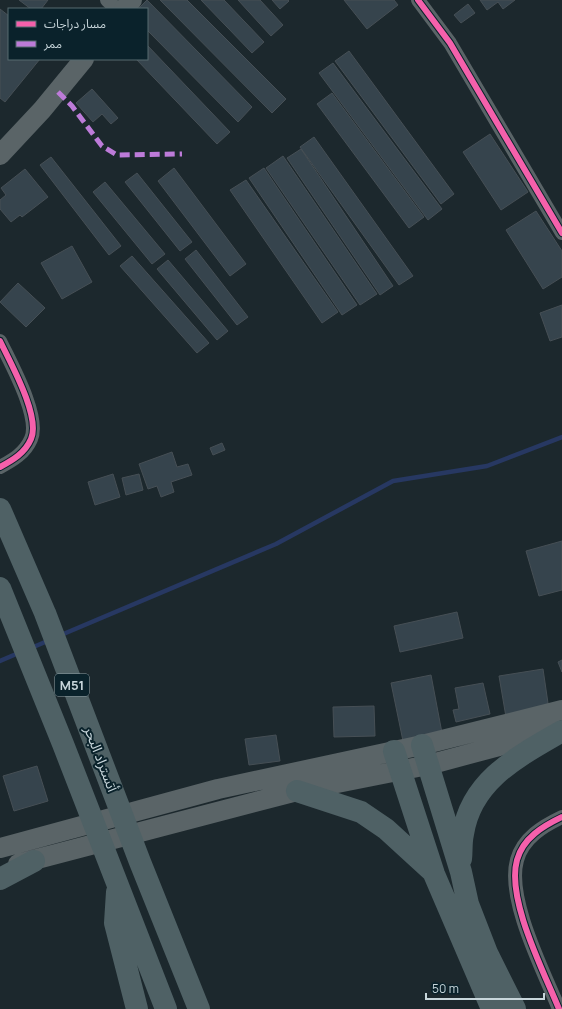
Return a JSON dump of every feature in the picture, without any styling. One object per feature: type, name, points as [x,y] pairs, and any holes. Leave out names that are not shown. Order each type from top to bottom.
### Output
[{"type":"highway","name":"أتستراد البحر","points":[[0,509],[45,613],[140,862],[199,1006]]},
{"type":"highway","name":"M51","points":[[0,588],[58,730],[166,1009]]},
{"type":"highway","points":[[461,872],[463,834],[468,812],[478,793],[494,775],[516,758],[562,730]]},
{"type":"highway","points":[[425,755],[461,872],[468,904],[487,953],[515,1009]]},
{"type":"highway","points":[[397,760],[434,874],[492,1009]]},
{"type":"highway","points":[[297,791],[360,812],[386,829],[434,874]]},
{"type":"highway","points":[[0,880],[34,861]]},
{"type":"highway","points":[[118,885],[116,923],[137,1009]]},
{"type":"main road","points":[[125,8],[132,0]]},
{"type":"main road","points":[[0,154],[42,110],[83,60]]},
{"type":"main road","points":[[425,755],[562,710]]},
{"type":"main road","points":[[0,848],[218,789],[397,760],[562,730]]},
{"type":"main road","points":[[0,868],[34,861],[297,791],[397,760]]},
{"type":"street","points":[[107,0],[116,8]]},
{"type":"street","points":[[418,0],[450,43],[562,234]]},
{"type":"street","points":[[0,341],[28,402],[32,417],[32,438],[19,456],[0,467]]},
{"type":"street","points":[[559,1009],[519,908],[515,882],[517,860],[527,841],[541,827],[562,817]]},
{"type":"building","points":[[19,0],[48,0],[42,8],[30,8]]},
{"type":"building","points":[[147,0],[252,107],[238,122],[148,31],[148,8],[139,8]]},
{"type":"building","points":[[160,0],[187,0],[286,99],[272,113]]},
{"type":"building","points":[[201,0],[224,0],[264,42],[252,53]]},
{"type":"building","points":[[238,0],[260,0],[283,25],[271,36]]},
{"type":"building","points":[[272,0],[288,0],[289,1],[280,9]]},
{"type":"building","points":[[344,0],[394,0],[398,5],[367,29]]},
{"type":"building","points":[[480,0],[515,0],[503,9],[498,2],[487,10]]},
{"type":"building","points":[[468,4],[475,13],[461,23],[454,15]]},
{"type":"building","points":[[0,9],[8,15],[8,60],[39,60],[5,102],[0,98]]},
{"type":"building","points":[[148,46],[230,132],[217,144],[137,60],[148,60]]},
{"type":"building","points":[[349,51],[454,194],[441,204],[335,61]]},
{"type":"building","points":[[333,63],[442,209],[428,220],[319,73]]},
{"type":"building","points":[[92,89],[118,118],[111,124],[102,114],[93,122],[76,103]]},
{"type":"building","points":[[332,93],[424,217],[409,228],[317,104]]},
{"type":"building","points":[[490,134],[528,192],[501,210],[463,152]]},
{"type":"building","points":[[314,137],[413,276],[399,285],[300,147]]},
{"type":"building","points":[[301,149],[393,286],[380,295],[287,158]]},
{"type":"building","points":[[283,156],[377,294],[360,305],[266,168]]},
{"type":"building","points":[[51,157],[121,246],[109,255],[40,165]]},
{"type":"building","points":[[174,168],[246,264],[230,276],[158,181]]},
{"type":"building","points":[[264,168],[357,305],[342,315],[249,178]]},
{"type":"building","points":[[25,169],[48,197],[22,217],[20,215],[11,222],[0,209],[0,200],[6,195],[1,188]]},
{"type":"building","points":[[137,173],[192,242],[180,251],[125,182]]},
{"type":"building","points":[[246,180],[338,312],[322,323],[230,190]]},
{"type":"building","points":[[105,182],[165,254],[152,264],[93,192]]},
{"type":"building","points":[[536,211],[562,251],[562,277],[543,289],[506,230]]},
{"type":"building","points":[[72,246],[92,282],[62,299],[41,263]]},
{"type":"building","points":[[196,250],[248,317],[237,325],[185,259]]},
{"type":"building","points":[[132,256],[209,343],[197,353],[120,266]]},
{"type":"building","points":[[168,260],[228,331],[217,340],[157,269]]},
{"type":"building","points":[[18,283],[45,308],[26,327],[0,302]]},
{"type":"building","points":[[562,305],[562,337],[550,341],[540,313]]},
{"type":"building","points":[[222,443],[225,450],[213,455],[210,448]]},
{"type":"building","points":[[172,452],[177,467],[188,464],[192,475],[171,482],[174,492],[161,497],[157,486],[148,489],[139,464]]},
{"type":"building","points":[[113,474],[120,497],[95,505],[88,482]]},
{"type":"building","points":[[139,474],[143,490],[126,495],[122,478]]},
{"type":"building","points":[[562,541],[562,590],[539,596],[526,551]]},
{"type":"building","points":[[457,612],[463,638],[400,652],[394,626]]},
{"type":"building","points":[[562,660],[562,672],[558,662]]},
{"type":"building","points":[[543,669],[549,710],[506,717],[499,676]]},
{"type":"building","points":[[431,675],[442,733],[403,741],[391,683]]},
{"type":"building","points":[[483,683],[490,714],[456,722],[453,710],[459,709],[455,688]]},
{"type":"building","points":[[374,706],[375,736],[334,737],[333,707]]},
{"type":"building","points":[[276,735],[280,761],[249,765],[245,739]]},
{"type":"building","points":[[37,766],[48,801],[14,811],[3,776]]},
{"type":"waterway","points":[[61,635],[276,544],[393,481],[487,466],[562,437]]},
{"type":"waterway","points":[[31,648],[50,640]]},
{"type":"waterway","points":[[0,661],[21,652]]},
{"type":"marked path","points":[[58,92],[72,106],[102,146],[117,155],[182,154]]},
{"type":"cycle path","points":[[418,0],[450,43],[562,233]]},
{"type":"cycle path","points":[[0,341],[23,390],[32,417],[33,429],[31,439],[22,452],[14,459],[0,467]]},
{"type":"cycle path","points":[[559,1009],[528,935],[517,895],[515,876],[517,860],[524,845],[541,829],[562,817]]}]
